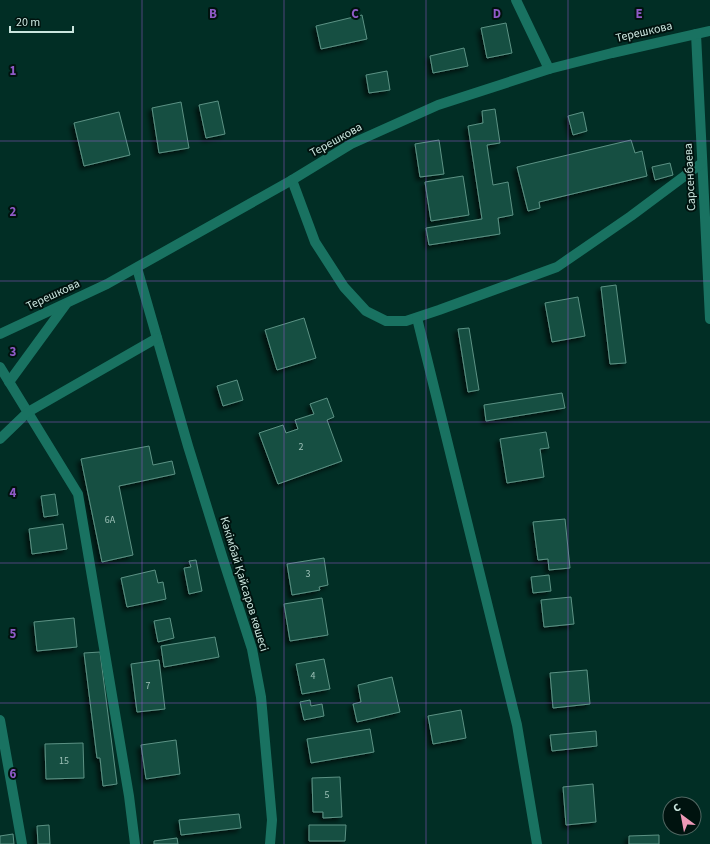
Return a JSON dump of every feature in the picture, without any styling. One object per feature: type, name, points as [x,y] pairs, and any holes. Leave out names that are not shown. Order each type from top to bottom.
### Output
[{"type":"street","points":[[516,0],[549,69]]},
{"type":"street","name":"Терешкова","points":[[0,334],[107,284],[137,268],[292,180],[351,144],[438,105],[549,69],[710,31]]},
{"type":"street","name":"Сарсенбаева","points":[[696,34],[710,319]]},
{"type":"street","points":[[292,180],[315,242],[344,287],[366,310],[386,321],[406,321],[557,267],[631,216],[702,163]]},
{"type":"street","name":"Кәкімбай Қайсаров көшесі","points":[[137,268],[188,446],[252,649],[262,704],[272,820],[270,844]]},
{"type":"street","points":[[9,382],[67,302]]},
{"type":"street","points":[[417,318],[517,725],[537,844]]},
{"type":"street","points":[[0,439],[28,412],[157,338]]},
{"type":"street","points":[[0,367],[78,494],[129,796],[135,844]]},
{"type":"street","points":[[0,720],[22,844]]},
{"type":"building","points":[[362,15],[367,39],[321,49],[316,26]]},
{"type":"building","points":[[506,23],[512,53],[487,58],[481,28]]},
{"type":"building","points":[[464,48],[468,66],[433,73],[430,56]]},
{"type":"building","points":[[387,71],[390,90],[369,93],[366,75]]},
{"type":"building","points":[[218,101],[225,134],[206,138],[199,105]]},
{"type":"building","points":[[181,102],[189,148],[159,153],[152,108]]},
{"type":"building","points":[[495,109],[500,143],[487,145],[493,185],[508,182],[513,215],[498,218],[500,234],[429,245],[426,228],[482,219],[468,126],[483,123],[482,111]]},
{"type":"building","points":[[119,112],[130,155],[84,166],[74,123]]},
{"type":"building","points":[[583,112],[587,131],[573,135],[568,116]]},
{"type":"building","points":[[439,140],[444,174],[420,177],[415,144]]},
{"type":"building","points":[[631,140],[635,153],[642,151],[647,176],[539,202],[540,208],[528,211],[517,167]]},
{"type":"building","points":[[670,163],[673,175],[655,180],[652,167]]},
{"type":"building","points":[[463,176],[469,215],[431,221],[425,182]]},
{"type":"building","points":[[616,285],[626,363],[610,364],[601,287]]},
{"type":"building","points":[[578,297],[585,336],[552,342],[545,303]]},
{"type":"building","points":[[304,318],[316,358],[277,370],[265,330]]},
{"type":"building","points":[[469,328],[479,390],[468,392],[458,329]]},
{"type":"building","points":[[237,380],[243,400],[223,406],[217,386]]},
{"type":"building","points":[[562,393],[565,408],[486,421],[484,405]]},
{"type":"building","points":[[327,398],[334,417],[327,420],[342,461],[278,484],[259,433],[283,425],[286,433],[298,429],[295,420],[314,414],[310,404]]},
{"type":"building","points":[[546,432],[549,448],[540,449],[544,477],[507,483],[500,439]]},
{"type":"building","points":[[149,446],[153,465],[172,461],[175,474],[119,486],[133,555],[102,562],[81,459]]},
{"type":"building","points":[[55,494],[58,515],[44,517],[41,496]]},
{"type":"building","points":[[565,519],[570,568],[549,570],[548,559],[538,560],[533,522]]},
{"type":"building","points":[[63,524],[67,549],[32,554],[29,529]]},
{"type":"building","points":[[324,558],[328,585],[319,587],[320,590],[292,595],[287,564]]},
{"type":"building","points":[[196,560],[202,591],[189,594],[184,568],[191,567],[189,561]]},
{"type":"building","points":[[155,570],[158,583],[163,582],[166,599],[127,607],[121,578]]},
{"type":"building","points":[[549,575],[551,591],[533,593],[531,577]]},
{"type":"building","points":[[571,597],[574,624],[544,627],[541,600]]},
{"type":"building","points":[[322,598],[328,635],[290,641],[284,604]]},
{"type":"building","points":[[74,618],[77,647],[37,651],[34,622]]},
{"type":"building","points":[[170,618],[174,638],[158,642],[154,621]]},
{"type":"building","points":[[215,637],[219,657],[164,667],[161,646]]},
{"type":"building","points":[[100,652],[117,784],[103,786],[100,758],[97,758],[84,653]]},
{"type":"building","points":[[324,659],[330,689],[302,694],[296,664]]},
{"type":"building","points":[[159,660],[165,709],[137,712],[131,664]]},
{"type":"building","points":[[587,670],[590,704],[553,708],[550,673]]},
{"type":"building","points":[[392,677],[400,712],[357,722],[353,704],[361,702],[358,685]]},
{"type":"building","points":[[310,700],[311,706],[322,704],[324,716],[304,720],[300,702]]},
{"type":"building","points":[[461,710],[466,738],[433,744],[428,716]]},
{"type":"building","points":[[370,729],[374,752],[311,763],[307,739]]},
{"type":"building","points":[[596,731],[597,746],[552,751],[550,735]]},
{"type":"building","points":[[176,740],[180,774],[146,779],[141,745]]},
{"type":"building","points":[[83,743],[84,778],[46,779],[45,744]]},
{"type":"building","points":[[340,777],[342,817],[323,818],[323,812],[313,812],[312,778]]},
{"type":"building","points":[[593,784],[596,822],[566,825],[563,787]]},
{"type":"building","points":[[239,814],[241,828],[181,835],[179,820]]},
{"type":"building","points":[[49,825],[50,844],[38,844],[37,826]]},
{"type":"building","points":[[309,825],[346,825],[345,841],[309,841]]},
{"type":"building","points":[[13,834],[14,844],[0,844],[0,836]]},
{"type":"building","points":[[659,835],[659,844],[629,844],[629,836]]},
{"type":"building","points":[[177,838],[178,844],[154,844],[154,841]]}]
